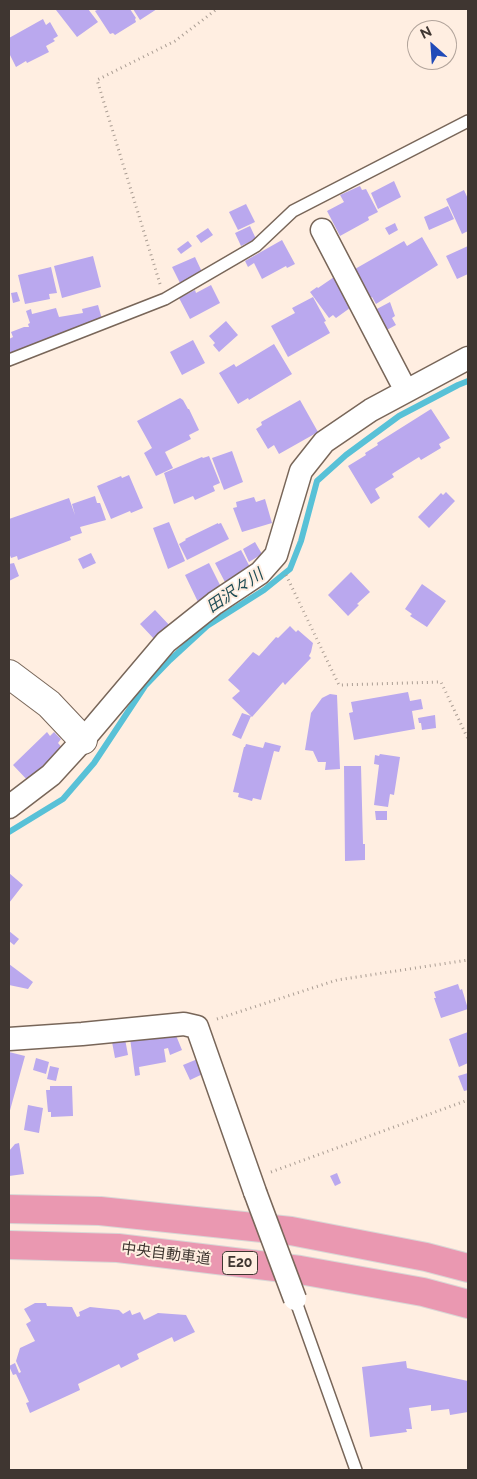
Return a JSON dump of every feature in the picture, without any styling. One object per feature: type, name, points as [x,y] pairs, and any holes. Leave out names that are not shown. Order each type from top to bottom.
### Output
[{"type":"highway","points":[[9,1209],[100,1211],[291,1231],[426,1256],[468,1268]]},
{"type":"highway","name":"中央自動車道","points":[[9,1245],[118,1248],[300,1270],[423,1292],[468,1304]]},
{"type":"street","points":[[322,230],[406,391]]},
{"type":"street","points":[[9,807],[51,774],[83,740],[166,642],[215,603],[260,573],[276,555],[301,471],[324,442],[371,410],[468,358]]},
{"type":"street","points":[[9,674],[49,704],[83,740]]},
{"type":"street","points":[[9,1039],[184,1024],[197,1027],[295,1299]]},
{"type":"lane","points":[[9,360],[165,299],[256,246],[294,211],[468,121]]},
{"type":"lane","points":[[295,1299],[356,1470]]},
{"type":"path","points":[[165,299],[97,80],[175,41],[217,9]]},
{"type":"path","points":[[288,579],[339,685],[441,682],[468,739]]},
{"type":"path","points":[[197,1027],[337,980],[468,960]]},
{"type":"path","points":[[253,1186],[468,1100]]},
{"type":"building","points":[[88,9],[98,22],[77,37],[56,10]]},
{"type":"building","points":[[99,9],[130,9],[136,18],[136,22],[115,35],[113,33],[110,34],[95,11]]},
{"type":"building","points":[[133,9],[157,9],[140,20]]},
{"type":"building","points":[[43,19],[46,25],[50,22],[58,36],[53,39],[55,41],[46,46],[49,52],[16,67],[9,53],[9,38]]},
{"type":"building","points":[[394,181],[401,197],[378,209],[371,193]]},
{"type":"building","points":[[360,186],[362,190],[366,189],[378,212],[368,217],[369,220],[340,236],[327,211],[344,202],[340,195]]},
{"type":"building","points":[[464,190],[468,199],[468,231],[462,234],[446,199]]},
{"type":"building","points":[[246,204],[255,222],[238,230],[229,212]]},
{"type":"building","points":[[448,206],[454,219],[429,230],[424,217]]},
{"type":"building","points":[[395,223],[398,230],[389,235],[385,228]]},
{"type":"building","points":[[250,226],[256,239],[241,246],[235,233]]},
{"type":"building","points":[[208,228],[213,235],[201,243],[196,236]]},
{"type":"building","points":[[422,237],[438,265],[376,304],[372,297],[359,305],[359,276],[355,269],[404,241],[407,246]]},
{"type":"building","points":[[282,240],[295,264],[287,268],[286,266],[262,279],[254,263],[248,267],[245,261]]},
{"type":"building","points":[[188,241],[192,246],[181,254],[177,249]]},
{"type":"building","points":[[468,246],[468,274],[457,279],[446,256]]},
{"type":"building","points":[[93,256],[101,287],[62,298],[54,266]]},
{"type":"building","points":[[195,257],[202,272],[180,283],[172,267]]},
{"type":"building","points":[[51,267],[57,293],[49,294],[50,299],[25,304],[18,275]]},
{"type":"building","points":[[337,275],[357,303],[336,318],[333,315],[329,318],[310,292]]},
{"type":"building","points":[[211,285],[220,303],[190,319],[179,298],[195,290],[196,293]]},
{"type":"building","points":[[17,292],[20,301],[13,303],[11,293]]},
{"type":"building","points":[[313,297],[326,321],[324,322],[330,333],[288,357],[271,326],[295,313],[292,308]]},
{"type":"building","points":[[390,302],[395,316],[392,318],[396,325],[383,332],[373,311]]},
{"type":"building","points":[[98,305],[102,319],[9,354],[9,339],[13,337],[11,332],[29,327],[28,324],[30,323],[26,311],[31,309],[32,314],[56,308],[59,317],[83,313],[82,309]]},
{"type":"building","points":[[226,321],[238,335],[219,352],[209,336]]},
{"type":"building","points":[[193,340],[205,363],[182,375],[170,352]]},
{"type":"building","points":[[274,344],[292,374],[249,400],[248,398],[238,404],[219,373],[234,364],[236,367]]},
{"type":"building","points":[[180,398],[189,409],[199,430],[189,435],[191,439],[165,452],[173,468],[156,476],[144,453],[152,448],[137,421]]},
{"type":"building","points":[[300,400],[318,432],[279,454],[274,445],[268,449],[256,429],[262,425],[261,422]]},
{"type":"building","points":[[431,409],[450,438],[439,444],[441,448],[421,460],[419,457],[392,474],[394,477],[375,489],[380,498],[371,504],[348,466],[366,455],[365,453],[378,445],[377,443]]},
{"type":"building","points":[[232,451],[243,482],[224,490],[212,458]]},
{"type":"building","points":[[209,456],[220,483],[213,486],[215,491],[195,500],[193,496],[174,504],[164,473],[202,457]]},
{"type":"building","points":[[129,475],[143,508],[111,519],[97,486],[121,476],[122,478]]},
{"type":"building","points":[[446,492],[455,501],[429,528],[418,517],[441,493],[443,495]]},
{"type":"building","points":[[95,496],[97,503],[100,503],[106,520],[80,527],[82,533],[70,537],[71,540],[18,560],[17,556],[11,558],[9,553],[9,519],[69,498],[75,515],[72,504]]},
{"type":"building","points":[[254,497],[256,502],[265,499],[272,523],[242,532],[233,508],[237,507],[236,502]]},
{"type":"building","points":[[169,522],[185,561],[168,569],[153,528]]},
{"type":"building","points":[[221,523],[229,539],[187,560],[179,544],[185,539]]},
{"type":"building","points":[[255,542],[262,554],[249,562],[243,549]]},
{"type":"building","points":[[241,550],[251,569],[226,584],[215,563]]},
{"type":"building","points":[[91,553],[96,563],[83,569],[78,559]]},
{"type":"building","points":[[14,563],[19,576],[9,581],[9,564]]},
{"type":"building","points":[[209,563],[221,587],[211,592],[212,595],[198,602],[185,575]]},
{"type":"building","points":[[351,572],[370,592],[348,616],[328,595]]},
{"type":"building","points":[[422,584],[446,601],[427,627],[410,616],[412,614],[405,609]]},
{"type":"building","points":[[155,610],[172,628],[156,641],[140,624]]},
{"type":"building","points":[[290,626],[296,632],[298,630],[313,643],[309,656],[311,658],[285,685],[283,682],[252,717],[232,698],[240,691],[228,680],[253,652],[259,656],[276,637],[278,638]]},
{"type":"building","points":[[408,692],[410,701],[421,699],[423,709],[412,711],[415,729],[354,740],[349,713],[353,712],[351,702]]},
{"type":"building","points":[[330,694],[337,695],[340,769],[325,770],[326,762],[318,762],[313,751],[305,750],[311,713],[322,698]]},
{"type":"building","points":[[242,713],[251,716],[241,739],[232,735]]},
{"type":"building","points":[[435,715],[436,728],[422,730],[418,718]]},
{"type":"building","points":[[47,732],[50,736],[54,732],[61,739],[58,743],[66,752],[31,784],[13,765]]},
{"type":"building","points":[[265,742],[281,746],[279,752],[274,751],[261,800],[253,798],[252,801],[238,797],[239,793],[233,792],[244,747],[246,744],[263,748]]},
{"type":"building","points":[[380,754],[400,757],[394,795],[390,794],[388,807],[374,805],[379,765],[374,764],[375,755],[379,756]]},
{"type":"building","points":[[344,766],[361,766],[365,860],[345,861]]},
{"type":"building","points":[[375,811],[387,811],[387,820],[376,820]]},
{"type":"building","points":[[9,873],[23,885],[9,903]]},
{"type":"building","points":[[9,931],[19,939],[14,945],[9,941]]},
{"type":"building","points":[[9,964],[33,982],[28,989],[9,985]]},
{"type":"building","points":[[458,984],[460,990],[462,989],[468,1009],[441,1018],[434,998],[436,998],[434,992]]},
{"type":"building","points":[[468,1032],[468,1063],[459,1067],[449,1039]]},
{"type":"building","points":[[175,1033],[182,1050],[170,1055],[168,1048],[164,1049],[166,1062],[139,1067],[140,1075],[135,1076],[130,1038]]},
{"type":"building","points":[[125,1039],[128,1055],[115,1058],[112,1042]]},
{"type":"building","points":[[9,1052],[25,1056],[9,1114]]},
{"type":"building","points":[[36,1058],[49,1062],[46,1074],[33,1070]]},
{"type":"building","points":[[200,1058],[207,1072],[190,1080],[183,1065]]},
{"type":"building","points":[[50,1066],[59,1068],[56,1081],[47,1079]]},
{"type":"building","points":[[468,1073],[468,1090],[464,1091],[458,1076]]},
{"type":"building","points":[[50,1086],[72,1086],[73,1116],[51,1117],[51,1112],[48,1112],[46,1090],[50,1090]]},
{"type":"building","points":[[28,1105],[43,1108],[39,1133],[24,1130]]},
{"type":"building","points":[[19,1143],[24,1174],[9,1176],[9,1151],[15,1144]]},
{"type":"building","points":[[337,1173],[341,1183],[335,1186],[330,1176]]},
{"type":"building","points":[[35,1303],[46,1303],[47,1306],[72,1307],[77,1317],[80,1316],[79,1312],[90,1307],[119,1310],[123,1314],[130,1310],[132,1315],[140,1312],[144,1320],[158,1313],[186,1315],[195,1332],[174,1342],[172,1337],[137,1354],[139,1359],[121,1368],[119,1364],[78,1384],[80,1390],[30,1413],[26,1403],[29,1402],[16,1374],[13,1375],[9,1366],[15,1363],[19,1373],[21,1372],[16,1361],[20,1348],[35,1341],[26,1324],[31,1321],[24,1309]]},
{"type":"building","points":[[406,1361],[407,1368],[468,1381],[468,1412],[450,1415],[449,1409],[431,1411],[431,1405],[409,1408],[412,1429],[406,1429],[407,1432],[370,1437],[362,1367]]},
{"type":"waterway","name":"田沢々川","points":[[9,832],[63,799],[94,763],[145,686],[170,660],[207,626],[264,590],[290,569],[301,541],[317,481],[346,455],[399,416],[468,381]]}]
